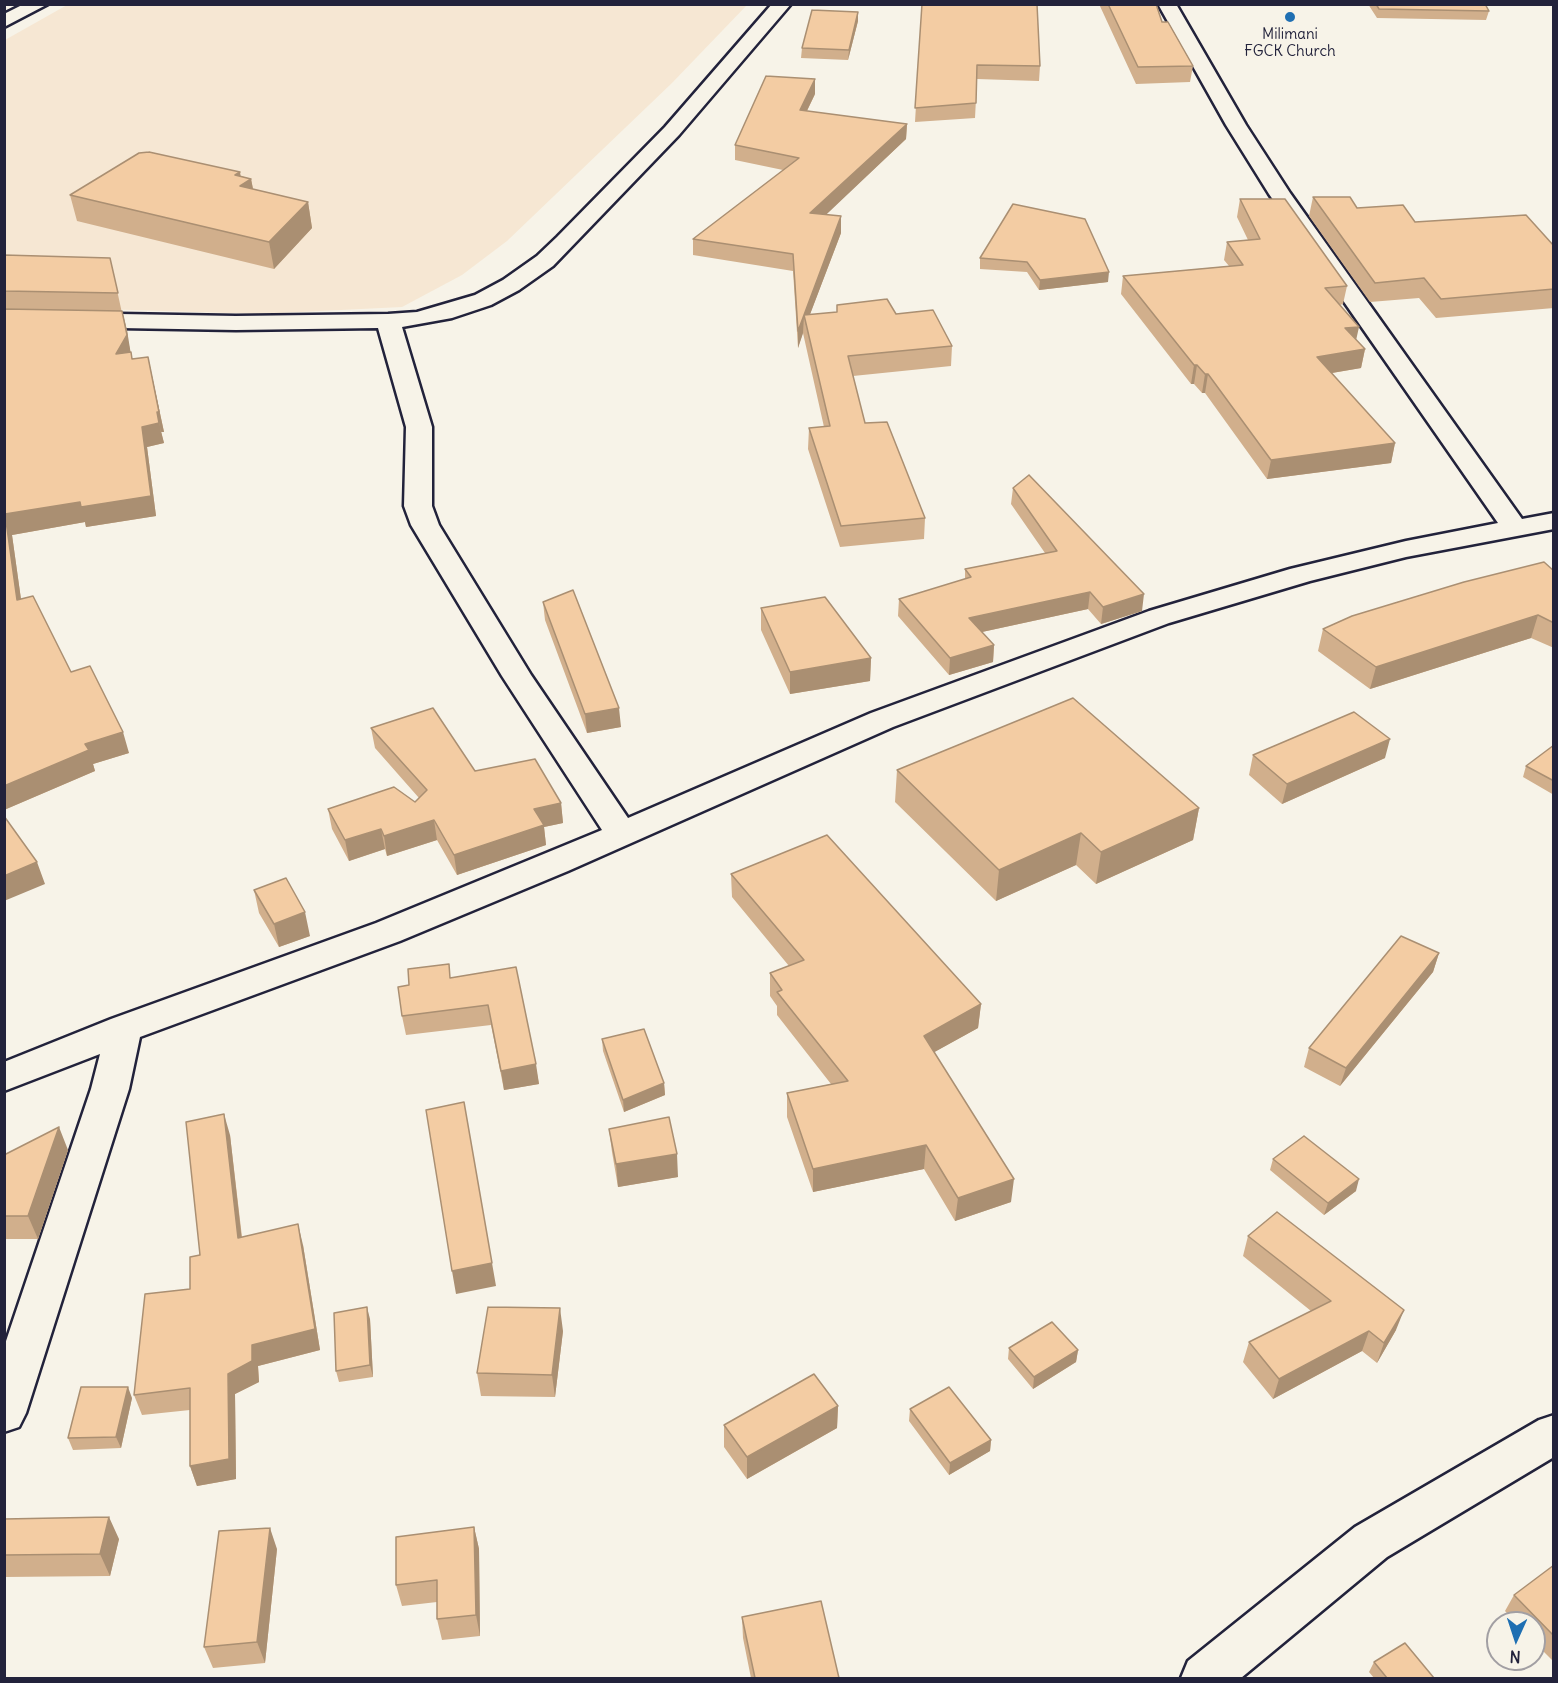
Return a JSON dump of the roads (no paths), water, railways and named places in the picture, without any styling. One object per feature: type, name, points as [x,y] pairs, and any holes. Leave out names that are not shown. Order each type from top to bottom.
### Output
[{"type":"street","points":[[4,22],[39,4]]},
{"type":"street","points":[[4,319],[236,323],[388,321],[440,314],[483,300],[511,285],[545,261],[672,130],[782,4]]},
{"type":"street","points":[[1167,4],[1236,125],[1280,194],[1514,527]]},
{"type":"street","points":[[388,321],[419,426],[418,506],[425,525],[518,676],[621,833]]},
{"type":"street","points":[[4,1077],[124,1029],[388,932],[882,720],[1159,617],[1311,572],[1406,549],[1554,521]]},
{"type":"street","points":[[4,1413],[110,1089],[124,1029]]},
{"type":"street","points":[[1204,1678],[1371,1542],[1554,1434]]},
{"type":"place","name":"Milimani FGCK Church","points":[[1290,17]]}]
